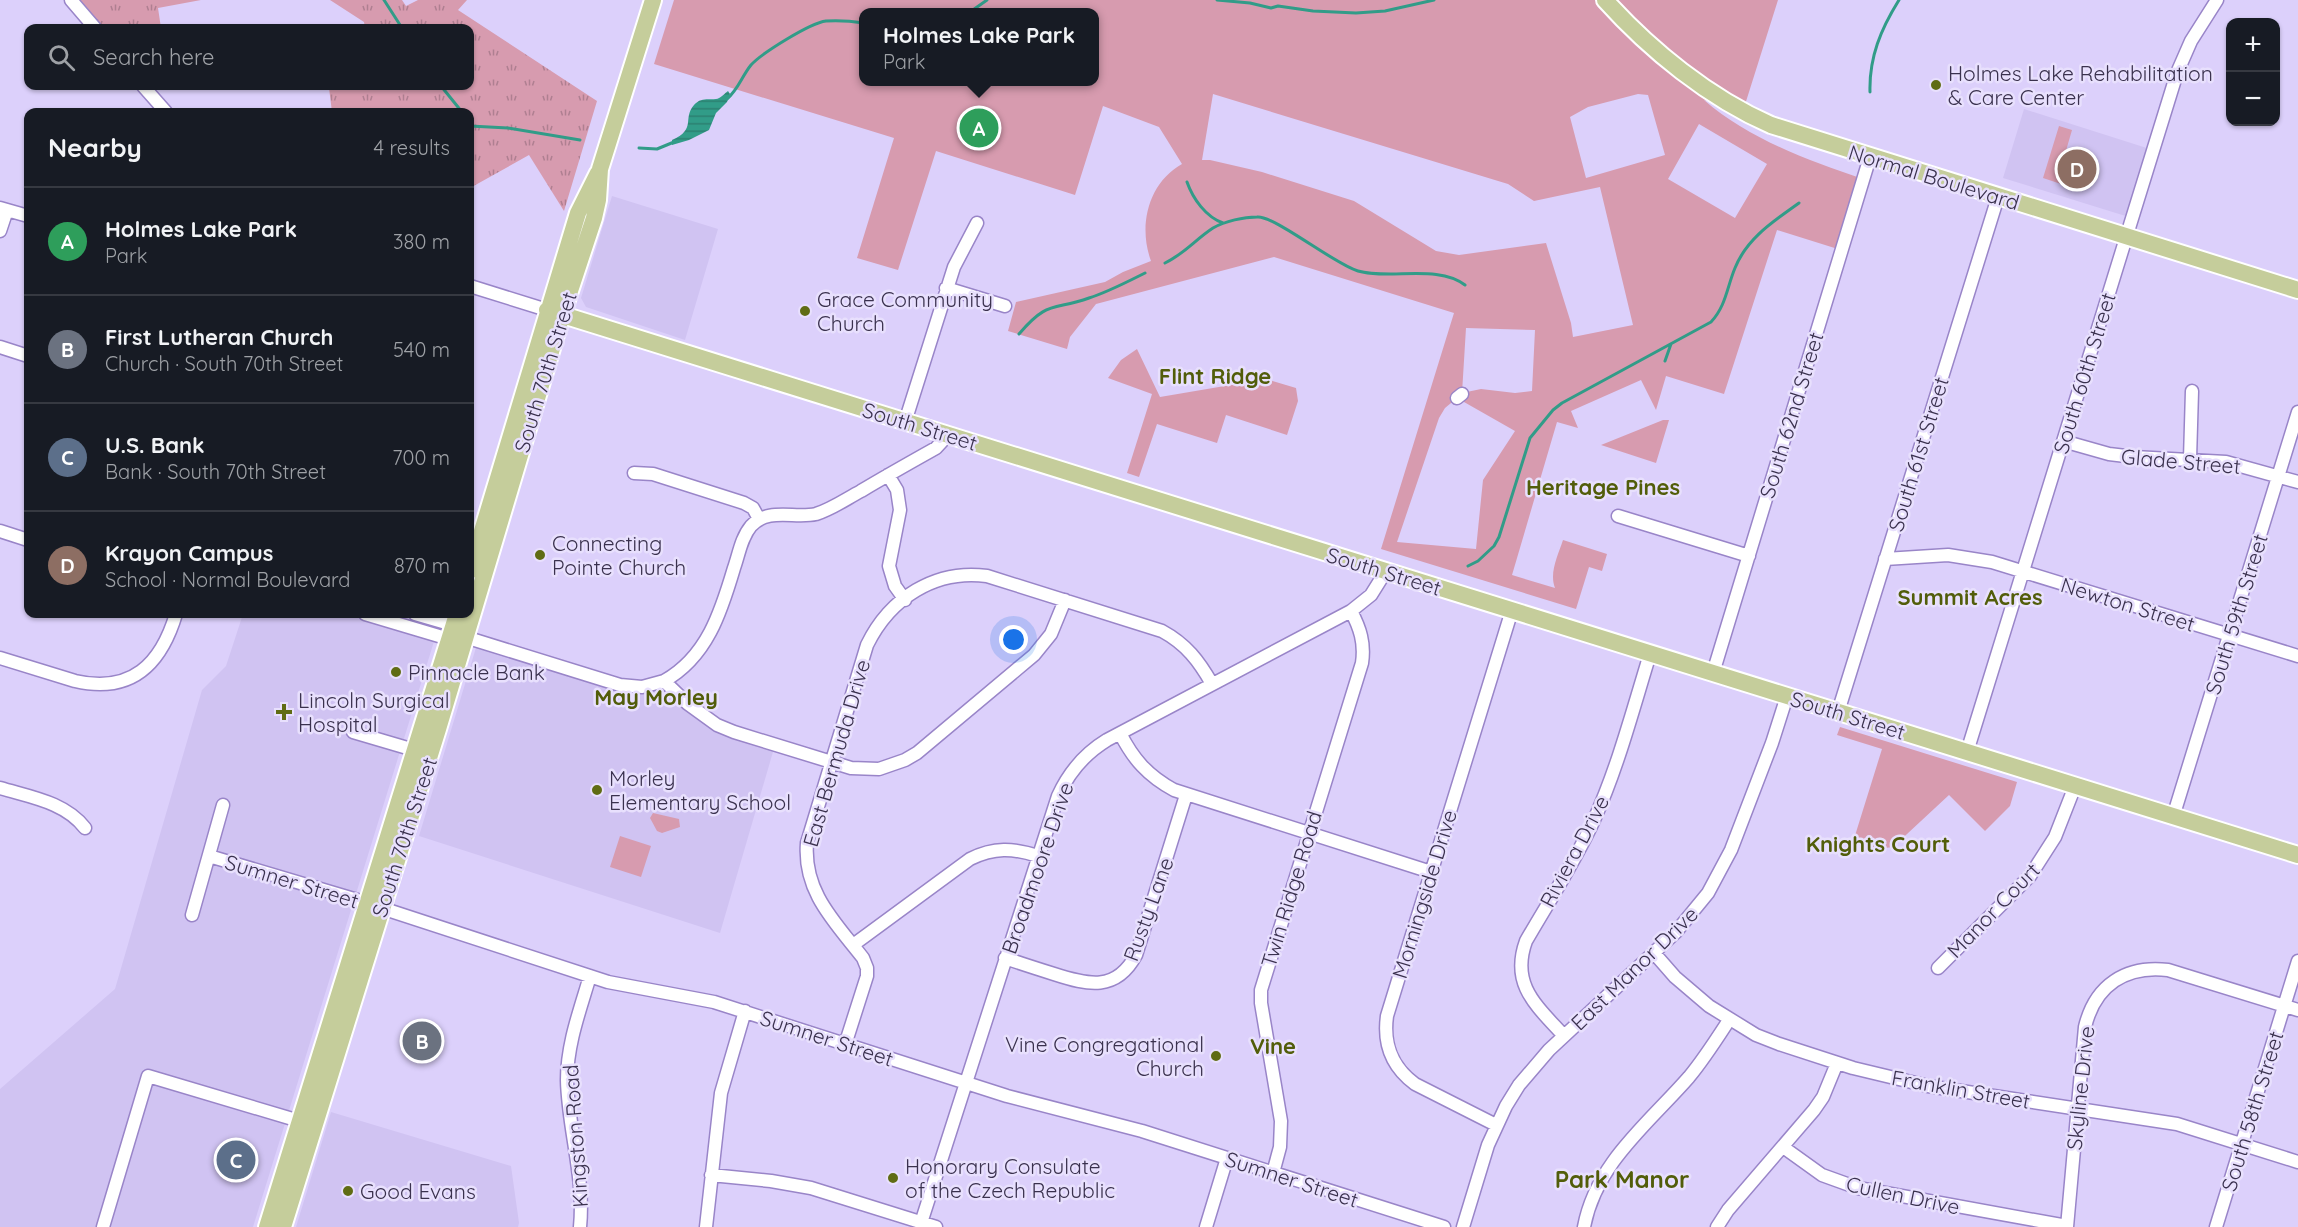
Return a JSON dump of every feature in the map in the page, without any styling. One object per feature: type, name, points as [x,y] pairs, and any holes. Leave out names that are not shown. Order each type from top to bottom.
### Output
[{"type":"main road","name":"South 70th Street","points":[[474,571],[555,312],[578,213],[600,170],[653,0]]},
{"type":"main road","name":"Normal Boulevard","points":[[1605,0],[1659,52],[1728,103],[1782,130],[2298,290]]},
{"type":"main road","name":"South 70th Street","points":[[474,558],[555,312]]},
{"type":"main road","name":"South Street","points":[[555,312],[2298,855]]},
{"type":"main road","name":"South 70th Street","points":[[267,1227],[307,1124],[374,905],[414,749],[456,629]]},
{"type":"main road","name":"South 70th Street","points":[[374,905],[430,754],[456,629]]},
{"type":"main road","name":"South 70th Street","points":[[284,1227],[307,1124]]},
{"type":"street","points":[[71,0],[92,24]]},
{"type":"street","name":"South 60th Street","points":[[1967,752],[2181,63],[2196,31],[2217,0]]},
{"type":"street","points":[[147,90],[162,108]]},
{"type":"street","name":"South 62nd Street","points":[[1713,673],[1870,157]]},
{"type":"street","name":"South 61st Street","points":[[1838,712],[1998,197]]},
{"type":"street","points":[[0,231],[3,209],[24,215]]},
{"type":"street","points":[[905,422],[946,288],[962,248],[977,223]]},
{"type":"street","name":"South Street","points":[[474,287],[555,312]]},
{"type":"street","points":[[946,288],[1005,306]]},
{"type":"street","points":[[0,347],[24,355]]},
{"type":"street","points":[[2190,459],[2192,391]]},
{"type":"street","name":"South 59th Street","points":[[2173,817],[2298,412]]},
{"type":"street","points":[[427,618],[620,685],[642,687],[664,681],[682,669],[709,636],[725,600],[742,541],[752,525],[759,519],[775,514],[797,516],[818,513],[936,448],[948,435]]},
{"type":"street","name":"Glade Street","points":[[2063,441],[2109,454],[2226,462],[2298,482]]},
{"type":"street","points":[[634,472],[652,474],[744,503],[753,508],[759,519]]},
{"type":"street","points":[[888,475],[897,490],[900,510],[889,566],[895,586],[905,600]]},
{"type":"street","points":[[1618,516],[1749,556]]},
{"type":"street","points":[[0,531],[24,539]]},
{"type":"street","name":"Newton Street","points":[[1885,559],[1948,555],[1992,562],[2298,656]]},
{"type":"street","name":"Broadmoore Drive","points":[[921,1223],[1038,856],[1058,796],[1071,771],[1095,747],[1351,611],[1371,595],[1386,571]]},
{"type":"street","name":"East Bermuda Drive","points":[[845,1044],[867,976],[865,963],[814,891],[807,866],[809,835],[867,645],[880,622],[905,600],[933,581],[971,574],[987,576],[1152,627],[1172,637],[1194,656],[1212,684]]},
{"type":"street","points":[[664,681],[688,704],[717,724],[734,732],[851,768],[879,769],[917,753],[1034,655],[1051,634],[1065,600]]},
{"type":"street","name":"Morningside Drive","points":[[1496,1125],[1415,1084],[1400,1071],[1388,1049],[1385,1027],[1512,610]]},
{"type":"street","name":"Twin Ridge Road","points":[[1273,1173],[1280,1147],[1281,1121],[1261,1004],[1261,990],[1362,663],[1361,632],[1351,611]]},
{"type":"street","points":[[0,658],[75,681],[93,684],[111,683],[133,676],[154,660],[169,637],[175,618]]},
{"type":"street","points":[[389,618],[456,629]]},
{"type":"street","name":"Riviera Drive","points":[[1564,1036],[1528,994],[1521,974],[1522,951],[1594,822],[1617,759],[1650,654]]},
{"type":"street","name":"East Manor Drive","points":[[1462,1227],[1496,1125],[1519,1085],[1533,1067],[1564,1036],[1654,953],[1693,913],[1720,873],[1739,831],[1787,696]]},
{"type":"street","points":[[353,732],[430,754]]},
{"type":"street","points":[[1120,733],[1135,759],[1146,772],[1159,782],[1186,795],[1431,872]]},
{"type":"street","name":"Manor Court","points":[[1938,968],[2030,876],[2055,837],[2075,786]]},
{"type":"street","points":[[0,788],[64,809],[77,817],[85,828]]},
{"type":"street","name":"Rusty Lane","points":[[1005,958],[1088,984],[1110,980],[1124,971],[1136,955],[1186,795]]},
{"type":"street","points":[[192,915],[223,805]]},
{"type":"street","points":[[853,945],[980,854],[1009,849],[1038,856]]},
{"type":"street","name":"Sumner Street","points":[[208,856],[374,905],[590,976],[632,988],[700,999],[745,1011],[965,1083],[1052,1109],[1142,1131],[1444,1227]]},
{"type":"street","name":"Franklin Street","points":[[1654,953],[1692,992],[1729,1020],[1779,1044],[1837,1063],[1928,1086],[2177,1124],[2298,1162]]},
{"type":"street","name":"South 58th Street","points":[[2216,1227],[2298,961]]},
{"type":"street","name":"Skyline Drive","points":[[2067,1226],[2087,1017],[2099,995],[2120,977],[2150,969],[2168,970],[2284,1006]]},
{"type":"street","name":"Kingston Road","points":[[580,1227],[580,1182],[567,1076],[573,1036],[590,976]]},
{"type":"street","points":[[2284,1006],[2298,1010]]},
{"type":"street","points":[[706,1227],[721,1093],[745,1011]]},
{"type":"street","points":[[1584,1227],[1591,1200],[1609,1165],[1689,1077],[1729,1020]]},
{"type":"street","points":[[1717,1227],[1728,1210],[1823,1097],[1837,1063]]},
{"type":"street","points":[[103,1227],[148,1076],[307,1124]]},
{"type":"street","name":"Cullen Drive","points":[[1783,1147],[1822,1175],[1858,1188],[2067,1226]]},
{"type":"street","points":[[1206,1227],[1227,1158]]},
{"type":"street","points":[[711,1175],[780,1182],[811,1188],[936,1227]]},
{"type":"shaded area","points":[[728,91],[730,94],[727,102],[716,113],[709,130],[672,145],[672,140],[680,136],[687,128],[689,115],[697,102],[718,99]]},
{"type":"shaded area","points":[[2024,109],[2153,150],[2132,218],[2003,178]]},
{"type":"shaded area","points":[[612,196],[718,229],[685,340],[586,307],[581,298]]},
{"type":"shaded area","points":[[242,618],[379,618],[436,635],[253,1227],[0,1227],[0,1089],[115,989],[202,690],[226,666]]},
{"type":"shaded area","name":"Morley Elementary School","points":[[478,641],[620,685],[664,681],[701,715],[775,745],[720,933],[419,836]]},
{"type":"shaded area","points":[[331,1112],[511,1166],[518,1227],[296,1227]]},
{"type":"green space","points":[[71,0],[201,0],[158,8],[160,24],[92,24]]},
{"type":"green space","points":[[330,0],[402,0],[406,6],[418,0],[467,0],[458,10],[597,101],[564,211],[529,155],[474,186],[474,108],[332,108],[329,90],[474,90],[474,24],[364,24]]},
{"type":"green space","points":[[674,0],[1778,0],[1743,111],[1704,100],[1740,126],[1779,147],[1863,179],[1841,250],[1777,230],[1724,394],[1666,376],[1656,410],[1641,380],[1571,411],[1578,428],[1557,422],[1512,575],[1555,588],[1554,570],[1563,540],[1607,554],[1602,571],[1589,567],[1576,609],[1381,549],[1454,313],[1274,257],[1096,304],[1070,337],[1067,349],[1008,331],[1016,302],[1105,282],[1151,261],[1146,234],[1149,206],[1161,182],[1182,164],[1159,127],[1103,106],[1075,195],[936,151],[898,270],[857,258],[894,138],[654,64]],"holes":[[[1213,94],[1508,184],[1534,201],[1600,187],[1633,325],[1573,337],[1571,323],[1546,243],[1459,255],[1436,251],[1354,201],[1262,172],[1202,160]],[[1638,94],[1648,95],[1665,155],[1586,178],[1570,117],[1588,107]],[[1699,124],[1767,164],[1735,218],[1668,179]],[[1466,328],[1535,330],[1532,391],[1515,393],[1481,389],[1462,393]],[[1457,398],[1515,431],[1483,480],[1476,549],[1397,542],[1439,418],[1445,408]]]},
{"type":"green space","points":[[2059,126],[2072,130],[2063,161],[2077,166],[2070,187],[2043,178]]},
{"type":"green space","points":[[1137,349],[1160,397],[1266,379],[1296,388],[1298,401],[1287,435],[1226,415],[1217,443],[1157,424],[1139,477],[1127,473],[1152,394],[1108,378],[1121,360]]},
{"type":"green space","points":[[1663,420],[1669,420],[1656,463],[1601,445]]},
{"type":"green space","points":[[1840,727],[2017,782],[2010,806],[1985,831],[1949,795],[1893,847],[1877,849],[1853,842],[1882,749],[1837,735]]},
{"type":"green space","points":[[653,813],[679,819],[680,827],[662,833],[657,831],[650,818]]},
{"type":"green space","points":[[620,836],[651,846],[641,877],[610,867]]},
{"type":"waterway","points":[[384,0],[399,24]]},
{"type":"waterway","points":[[976,8],[987,0]]},
{"type":"waterway","points":[[1217,0],[1250,3],[1271,8],[1278,6],[1313,11],[1356,13],[1385,11],[1434,0]]},
{"type":"waterway","points":[[1870,92],[1870,79],[1877,44],[1899,0]]},
{"type":"waterway","points":[[727,99],[751,65],[787,39],[826,21],[859,22]]},
{"type":"waterway","points":[[444,90],[459,108]]},
{"type":"waterway","points":[[474,126],[508,128],[580,140]]},
{"type":"waterway","points":[[639,148],[657,149],[674,142]]},
{"type":"waterway","points":[[1187,182],[1201,207],[1223,223]]},
{"type":"waterway","points":[[1468,566],[1478,561],[1494,546],[1499,537],[1530,438],[1553,410],[1711,322],[1726,296],[1740,257],[1762,231],[1799,203]]},
{"type":"waterway","points":[[1165,263],[1218,226],[1235,220],[1257,217],[1277,224],[1347,267],[1358,271],[1441,275],[1465,285]]},
{"type":"waterway","points":[[1019,334],[1044,311],[1096,296],[1145,273]]},
{"type":"waterway","points":[[1665,361],[1671,344]]},
{"type":"place","name":"Holmes Lake Rehabilitation & Care Center","points":[[1936,85]]},
{"type":"place","name":"Holmes Lake Park","points":[[979,128]]},
{"type":"place","name":"Krayon Campus","points":[[2077,169]]},
{"type":"place","name":"Grace Community Church","points":[[805,311]]},
{"type":"place","name":"Connecting Pointe Church","points":[[540,555]]},
{"type":"place","name":"Pinnacle Bank","points":[[396,672]]},
{"type":"place","name":"Lincoln Surgical Hospital","points":[[284,712]]},
{"type":"place","name":"Morley Elementary School","points":[[597,790]]},
{"type":"place","name":"First Lutheran Church","points":[[422,1041]]},
{"type":"place","name":"Vine Congregational Church","points":[[1216,1056]]},
{"type":"place","name":"U.S. Bank","points":[[236,1160]]},
{"type":"place","name":"Honorary Consulate of the Czech Republic","points":[[893,1178]]},
{"type":"place","name":"Good Evans","points":[[348,1191]]},
{"type":"district","name":"Flint Ridge","points":[[1215,376]]},
{"type":"district","name":"Heritage Pines","points":[[1603,487]]},
{"type":"district","name":"Summit Acres","points":[[1970,597]]},
{"type":"district","name":"May Morley","points":[[656,697]]},
{"type":"district","name":"Knights Court","points":[[1878,844]]},
{"type":"district","name":"Vine","points":[[1273,1046]]},
{"type":"district","name":"Park Manor","points":[[1622,1179]]}]
